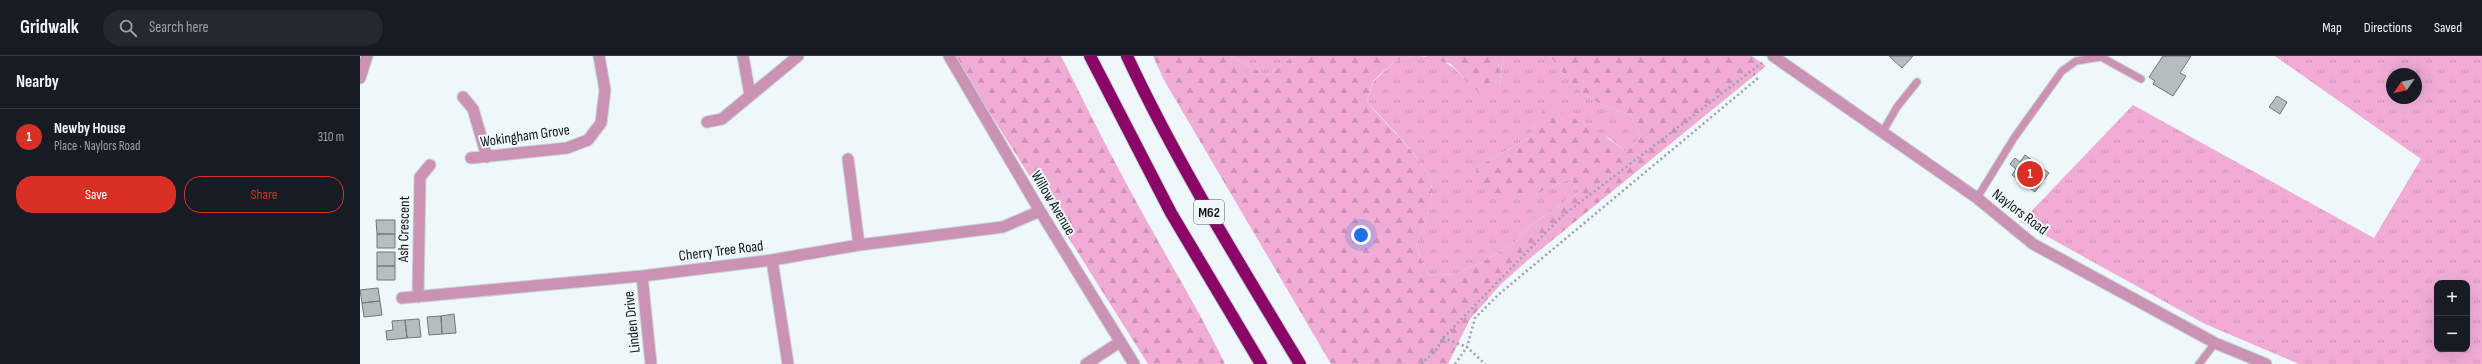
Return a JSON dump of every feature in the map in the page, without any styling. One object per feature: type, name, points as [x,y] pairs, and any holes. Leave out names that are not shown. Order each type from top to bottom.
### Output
[{"type":"highway","name":"M62","points":[[1090,56],[1171,213],[1261,364]]},
{"type":"highway","name":"M62","points":[[1127,56],[1179,159],[1218,228],[1300,364]]},
{"type":"street","points":[[360,78],[367,56]]},
{"type":"street","name":"Wokingham Grove","points":[[471,158],[568,148],[588,140],[601,123],[604,90],[599,56]]},
{"type":"street","points":[[743,56],[750,94]]},
{"type":"street","points":[[707,122],[722,119],[750,94],[798,56]]},
{"type":"street","name":"Willow Avenue","points":[[949,56],[1040,211],[1134,364]]},
{"type":"street","name":"Naylors Road","points":[[1768,58],[1977,198],[2033,244],[2215,343],[2266,364]]},
{"type":"street","points":[[463,97],[473,109],[487,157]]},
{"type":"street","points":[[848,159],[859,245]]},
{"type":"street","name":"Ash Crescent","points":[[418,297],[420,177],[430,165]]},
{"type":"street","name":"Cherry Tree Road","points":[[402,298],[642,276],[772,260],[859,245],[1003,227],[1040,211]]},
{"type":"street","points":[[772,260],[788,364]]},
{"type":"street","name":"Linden Drive","points":[[642,276],[651,364]]},
{"type":"street","points":[[1086,364],[1120,342]]},
{"type":"lane","points":[[1977,198],[2014,138],[2062,71],[2076,61],[2101,57],[2141,79]]},
{"type":"lane","points":[[1882,133],[1897,107],[1917,82]]},
{"type":"lane","points":[[2199,364],[2215,343]]},
{"type":"path","points":[[1421,364],[1437,349],[1443,338],[1561,217],[1768,58]]},
{"type":"path","points":[[1455,364],[1467,347],[1475,318],[1498,295],[1757,79],[1752,71]]},
{"type":"path","points":[[1443,338],[1467,347],[1485,364]]},
{"type":"green space","points":[[954,56],[1061,56],[1125,182],[1225,364],[1148,364]]},
{"type":"green space","points":[[1153,56],[1230,56],[1268,76],[1293,56],[1412,56],[1395,61],[1373,81],[1367,102],[1406,144],[1430,180],[1432,190],[1430,204],[1416,246],[1429,276],[1455,274],[1482,262],[1513,244],[1530,226],[1579,192],[1571,179],[1554,185],[1535,195],[1496,196],[1477,186],[1476,168],[1530,137],[1535,123],[1547,106],[1588,126],[1627,152],[1641,136],[1631,115],[1604,105],[1584,94],[1568,79],[1550,56],[1752,56],[1766,66],[1528,260],[1500,285],[1470,319],[1448,364],[1331,364],[1164,80]]},
{"type":"green space","points":[[1230,56],[1293,56],[1268,76]]},
{"type":"green space","points":[[1412,56],[1423,56],[1446,63],[1458,72],[1471,86],[1499,87],[1503,56],[1550,56],[1568,79],[1584,94],[1604,105],[1631,115],[1641,136],[1627,152],[1609,138],[1535,123],[1530,137],[1476,168],[1535,195],[1554,185],[1571,179],[1579,192],[1530,226],[1513,244],[1482,262],[1455,274],[1429,276],[1416,246],[1430,204],[1432,190],[1430,180],[1425,169],[1406,144],[1367,102],[1373,82],[1395,61]]},
{"type":"green space","points":[[1425,56],[1503,56],[1499,87],[1484,95],[1471,86],[1451,64]]},
{"type":"green space","points":[[2275,56],[2482,56],[2482,364],[2299,364],[2205,324],[2021,222],[2133,105],[2374,238],[2421,159]]},
{"type":"building","points":[[1889,56],[1913,56],[1902,68]]},
{"type":"building","points":[[2163,56],[2191,56],[2180,73],[2186,76],[2173,96],[2153,84],[2155,81],[2149,77]]},
{"type":"building","points":[[2277,96],[2287,102],[2280,114],[2269,107]]},
{"type":"building","points":[[2025,155],[2049,173],[2035,192],[2012,175],[2016,169],[2010,164],[2015,158],[2020,162]]},
{"type":"building","points":[[376,220],[395,220],[395,234],[377,234]]},
{"type":"building","points":[[377,234],[395,234],[395,248],[377,248]]},
{"type":"building","points":[[377,252],[395,252],[395,266],[377,266]]},
{"type":"building","points":[[377,266],[395,266],[395,280],[377,280]]},
{"type":"building","points":[[378,288],[380,301],[362,303],[360,290]]},
{"type":"building","points":[[380,301],[382,315],[364,317],[362,303]]},
{"type":"building","points":[[454,314],[456,333],[442,334],[441,316]]},
{"type":"building","points":[[441,316],[442,334],[429,335],[427,317]]},
{"type":"building","points":[[419,319],[421,337],[407,338],[405,320]]},
{"type":"building","points":[[405,320],[407,338],[387,340],[386,331],[393,330],[392,321]]},
{"type":"place","name":"Newby House","points":[[2030,174]]}]
